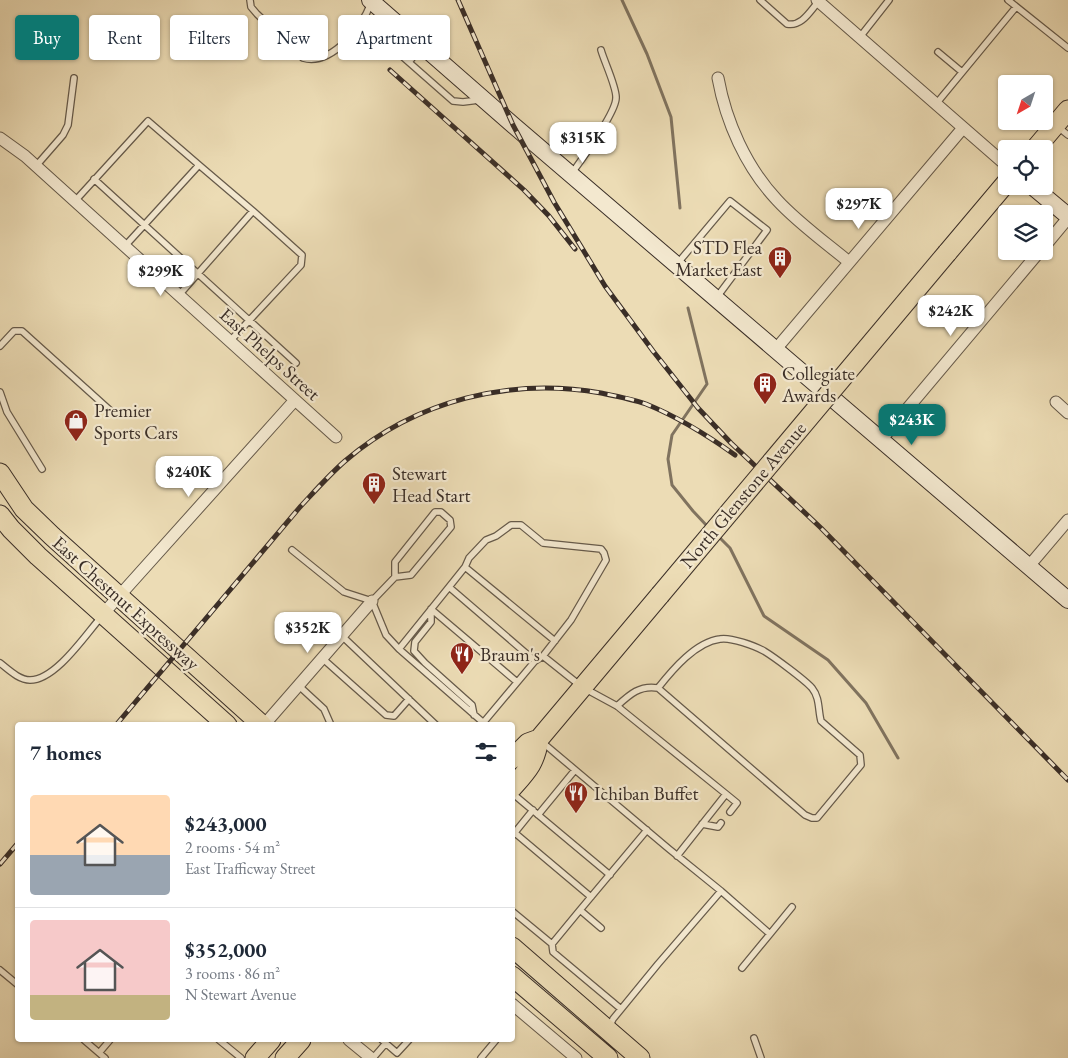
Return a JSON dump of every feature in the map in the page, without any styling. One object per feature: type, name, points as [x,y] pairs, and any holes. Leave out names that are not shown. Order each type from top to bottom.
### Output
[{"type":"main road","points":[[371,1],[387,15]]},
{"type":"main road","points":[[438,60],[1068,600]]},
{"type":"main road","points":[[1048,140],[1062,130],[1068,110]]},
{"type":"main road","name":"North Glenstone Avenue","points":[[515,785],[531,766],[539,739],[998,192]]},
{"type":"main road","points":[[1042,195],[1068,217]]},
{"type":"main road","name":"East Chestnut Expressway","points":[[0,473],[24,508],[118,598],[260,722]]},
{"type":"main road","name":"East Chestnut Expressway","points":[[0,515],[10,529],[38,556],[224,722]]},
{"type":"main road","name":"North Glenstone Avenue","points":[[515,754],[528,743],[539,739]]},
{"type":"main road","points":[[515,939],[591,1005],[610,1032]]},
{"type":"main road","points":[[515,951],[640,1058]]},
{"type":"main road","points":[[515,979],[608,1058]]},
{"type":"main road","points":[[255,1058],[268,1042]]},
{"type":"street","points":[[818,1],[998,158]]},
{"type":"street","points":[[718,78],[726,115],[751,166],[763,184],[778,201],[849,262]]},
{"type":"street","points":[[776,349],[963,128]]},
{"type":"street","name":"East Phelps Street","points":[[0,138],[25,156],[336,437]]},
{"type":"street","points":[[1053,236],[1068,217]]},
{"type":"street","points":[[881,440],[1032,260]]},
{"type":"street","points":[[103,614],[295,400]]},
{"type":"street","points":[[1056,402],[1068,413]]},
{"type":"street","points":[[1029,566],[1068,520]]},
{"type":"street","points":[[266,722],[372,601]]},
{"type":"street","points":[[515,1007],[576,1058]]},
{"type":"street","points":[[352,1042],[372,1058]]},
{"type":"lane","points":[[250,0],[251,7],[257,14],[304,58],[313,61],[322,59],[338,47]]},
{"type":"lane","points":[[760,0],[787,24],[793,25],[800,23],[818,1]]},
{"type":"lane","points":[[860,37],[889,0]]},
{"type":"lane","points":[[1008,0],[1068,48]]},
{"type":"lane","points":[[366,15],[371,1]]},
{"type":"lane","points":[[936,104],[1016,7]]},
{"type":"lane","points":[[571,174],[595,140],[615,105],[617,96],[601,50]]},
{"type":"lane","points":[[938,52],[962,72]]},
{"type":"lane","points":[[407,60],[453,101],[468,102],[483,99]]},
{"type":"lane","points":[[36,166],[63,135],[68,125],[74,78]]},
{"type":"lane","points":[[75,201],[148,121],[302,255],[301,265],[230,341]]},
{"type":"lane","points":[[125,246],[199,165]]},
{"type":"lane","points":[[94,179],[296,363]]},
{"type":"lane","points":[[676,264],[730,201],[767,230],[716,298]]},
{"type":"lane","points":[[179,295],[253,211]]},
{"type":"lane","points":[[0,346],[14,331],[22,331],[113,413]]},
{"type":"lane","points":[[0,392],[7,412],[42,470]]},
{"type":"lane","points":[[372,601],[395,577],[411,575],[451,527],[450,520],[441,512],[435,512],[395,562],[395,577]]},
{"type":"lane","points":[[399,649],[465,567],[469,558],[486,540],[496,536],[511,525],[521,525],[543,543],[600,549],[604,553],[606,560],[571,620],[543,656],[535,661],[517,682],[487,722]]},
{"type":"lane","points":[[292,550],[344,592],[372,601],[386,635],[399,649],[483,722]]},
{"type":"lane","points":[[465,567],[555,641]]},
{"type":"lane","points":[[449,587],[535,661]]},
{"type":"lane","points":[[431,610],[517,682]]},
{"type":"lane","points":[[431,610],[431,622],[415,642],[414,651],[424,663],[472,705],[474,714]]},
{"type":"lane","points":[[0,663],[17,676],[30,680],[44,677],[67,656],[103,614]]},
{"type":"lane","points":[[342,636],[433,722]]},
{"type":"lane","points":[[617,706],[638,688],[651,686],[658,688],[805,815],[812,818],[817,818],[861,765],[860,755],[821,721],[818,699],[813,689],[765,651],[748,644],[722,638],[708,643],[680,663],[658,688]]},
{"type":"lane","points":[[543,656],[582,688],[617,706],[737,802],[730,812]]},
{"type":"lane","points":[[322,658],[386,715],[394,716],[409,699]]},
{"type":"lane","points":[[298,685],[324,709],[330,722]]},
{"type":"lane","points":[[539,739],[677,856],[722,891],[770,934]]},
{"type":"lane","points":[[515,833],[575,770]]},
{"type":"lane","points":[[677,856],[726,794]]},
{"type":"lane","points":[[515,795],[610,875]]},
{"type":"lane","points":[[702,824],[718,827],[722,823]]},
{"type":"lane","points":[[552,944],[647,830]]},
{"type":"lane","points":[[515,835],[591,896]]},
{"type":"lane","points":[[610,1032],[611,1022],[722,891]]},
{"type":"lane","points":[[742,968],[792,907]]},
{"type":"lane","points":[[580,910],[602,928]]},
{"type":"lane","points":[[515,913],[552,944],[553,952],[621,1010]]},
{"type":"lane","points":[[0,970],[15,982]]},
{"type":"lane","points":[[754,1038],[762,1058]]},
{"type":"lane","points":[[86,1042],[105,1058]]},
{"type":"lane","points":[[99,1053],[108,1042]]},
{"type":"lane","points":[[222,1042],[242,1058]]},
{"type":"lane","points":[[372,1058],[384,1042],[398,1053],[407,1042]]},
{"type":"lane","points":[[481,1058],[494,1042]]},
{"type":"waterway","points":[[622,0],[647,54],[671,117],[680,208]]},
{"type":"waterway","points":[[688,308],[707,384],[672,435],[668,459],[672,485],[708,527]]},
{"type":"waterway","points":[[718,536],[730,548],[764,616],[828,660],[866,703],[898,758]]},
{"type":"railway","points":[[458,0],[513,125],[554,202],[605,286],[653,351],[698,408],[731,443],[821,528],[1068,780]]},
{"type":"railway","points":[[390,70],[524,190],[549,216],[575,249]]},
{"type":"railway","points":[[119,722],[300,507],[333,472],[373,440],[402,422],[433,408],[499,391],[533,388],[601,393],[646,404],[658,409],[714,440],[735,455]]},
{"type":"railway","points":[[0,864],[15,846]]},
{"type":"place","name":"STD Flea Market East","points":[[780,279]]},
{"type":"place","name":"Collegiate Awards","points":[[765,405]]},
{"type":"place","name":"Premier Sports Cars","points":[[76,442]]},
{"type":"place","name":"Stewart Head Start","points":[[374,505]]},
{"type":"place","name":"Braum's","points":[[462,675]]},
{"type":"place","name":"Ichiban Buffet","points":[[576,814]]}]
